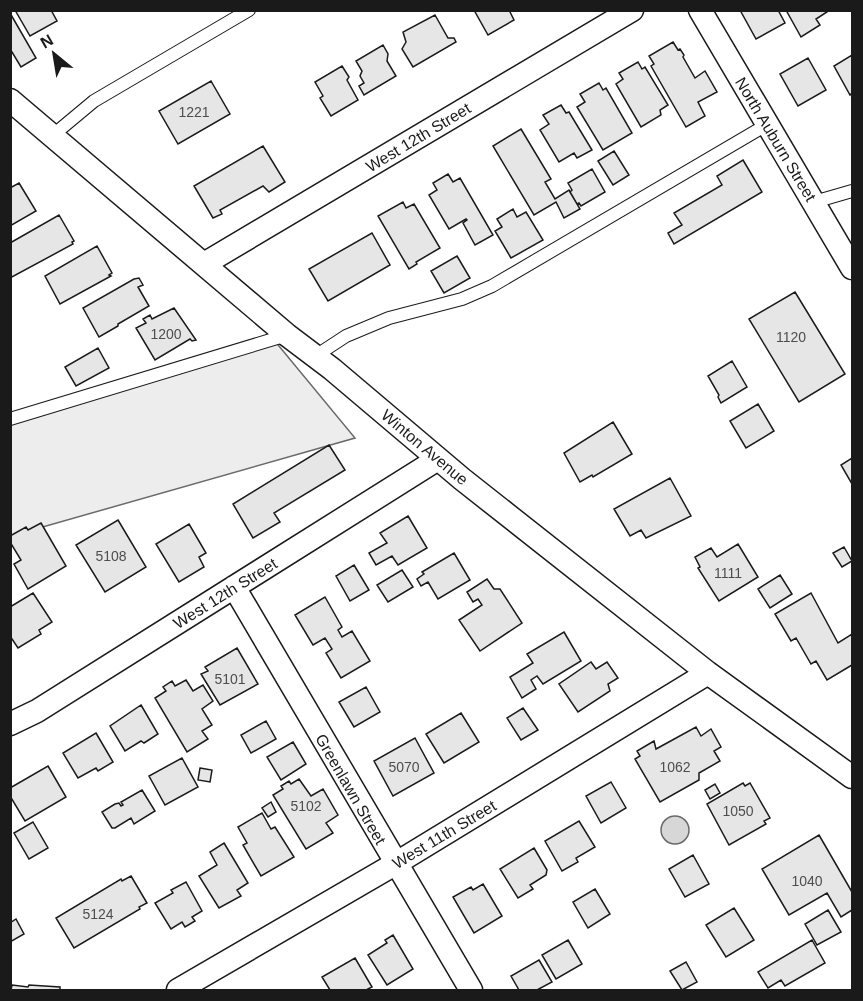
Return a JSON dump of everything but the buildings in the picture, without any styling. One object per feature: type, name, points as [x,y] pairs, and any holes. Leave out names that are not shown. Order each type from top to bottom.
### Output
[{"type":"street","name":"West 12th Street","points":[[204,264],[632,10]]},
{"type":"street","name":"North Auburn Street","points":[[700,10],[852,268]]},
{"type":"street","name":"Winton Avenue","points":[[10,100],[287,335],[332,369],[438,459],[708,673],[852,777]]},
{"type":"street","name":"West 12th Street","points":[[10,724],[37,711],[438,459]]},
{"type":"street","name":"Greenlawn Street","points":[[234,587],[471,990]]},
{"type":"street","name":"West 11th Street","points":[[178,990],[395,864],[708,673]]},
{"type":"lane","points":[[52,136],[94,101],[249,10]]},
{"type":"lane","points":[[314,357],[346,336],[389,318],[462,299],[492,286],[768,124]]},
{"type":"lane","points":[[814,202],[852,191]]},
{"type":"lane","points":[[10,419],[287,335]]},
{"type":"shaded area","points":[[274,340],[355,438],[11,536],[10,421]]},
{"type":"shaded area","points":[[675,816],[685,820],[689,830],[685,840],[675,844],[665,840],[661,830],[665,820]]}]
